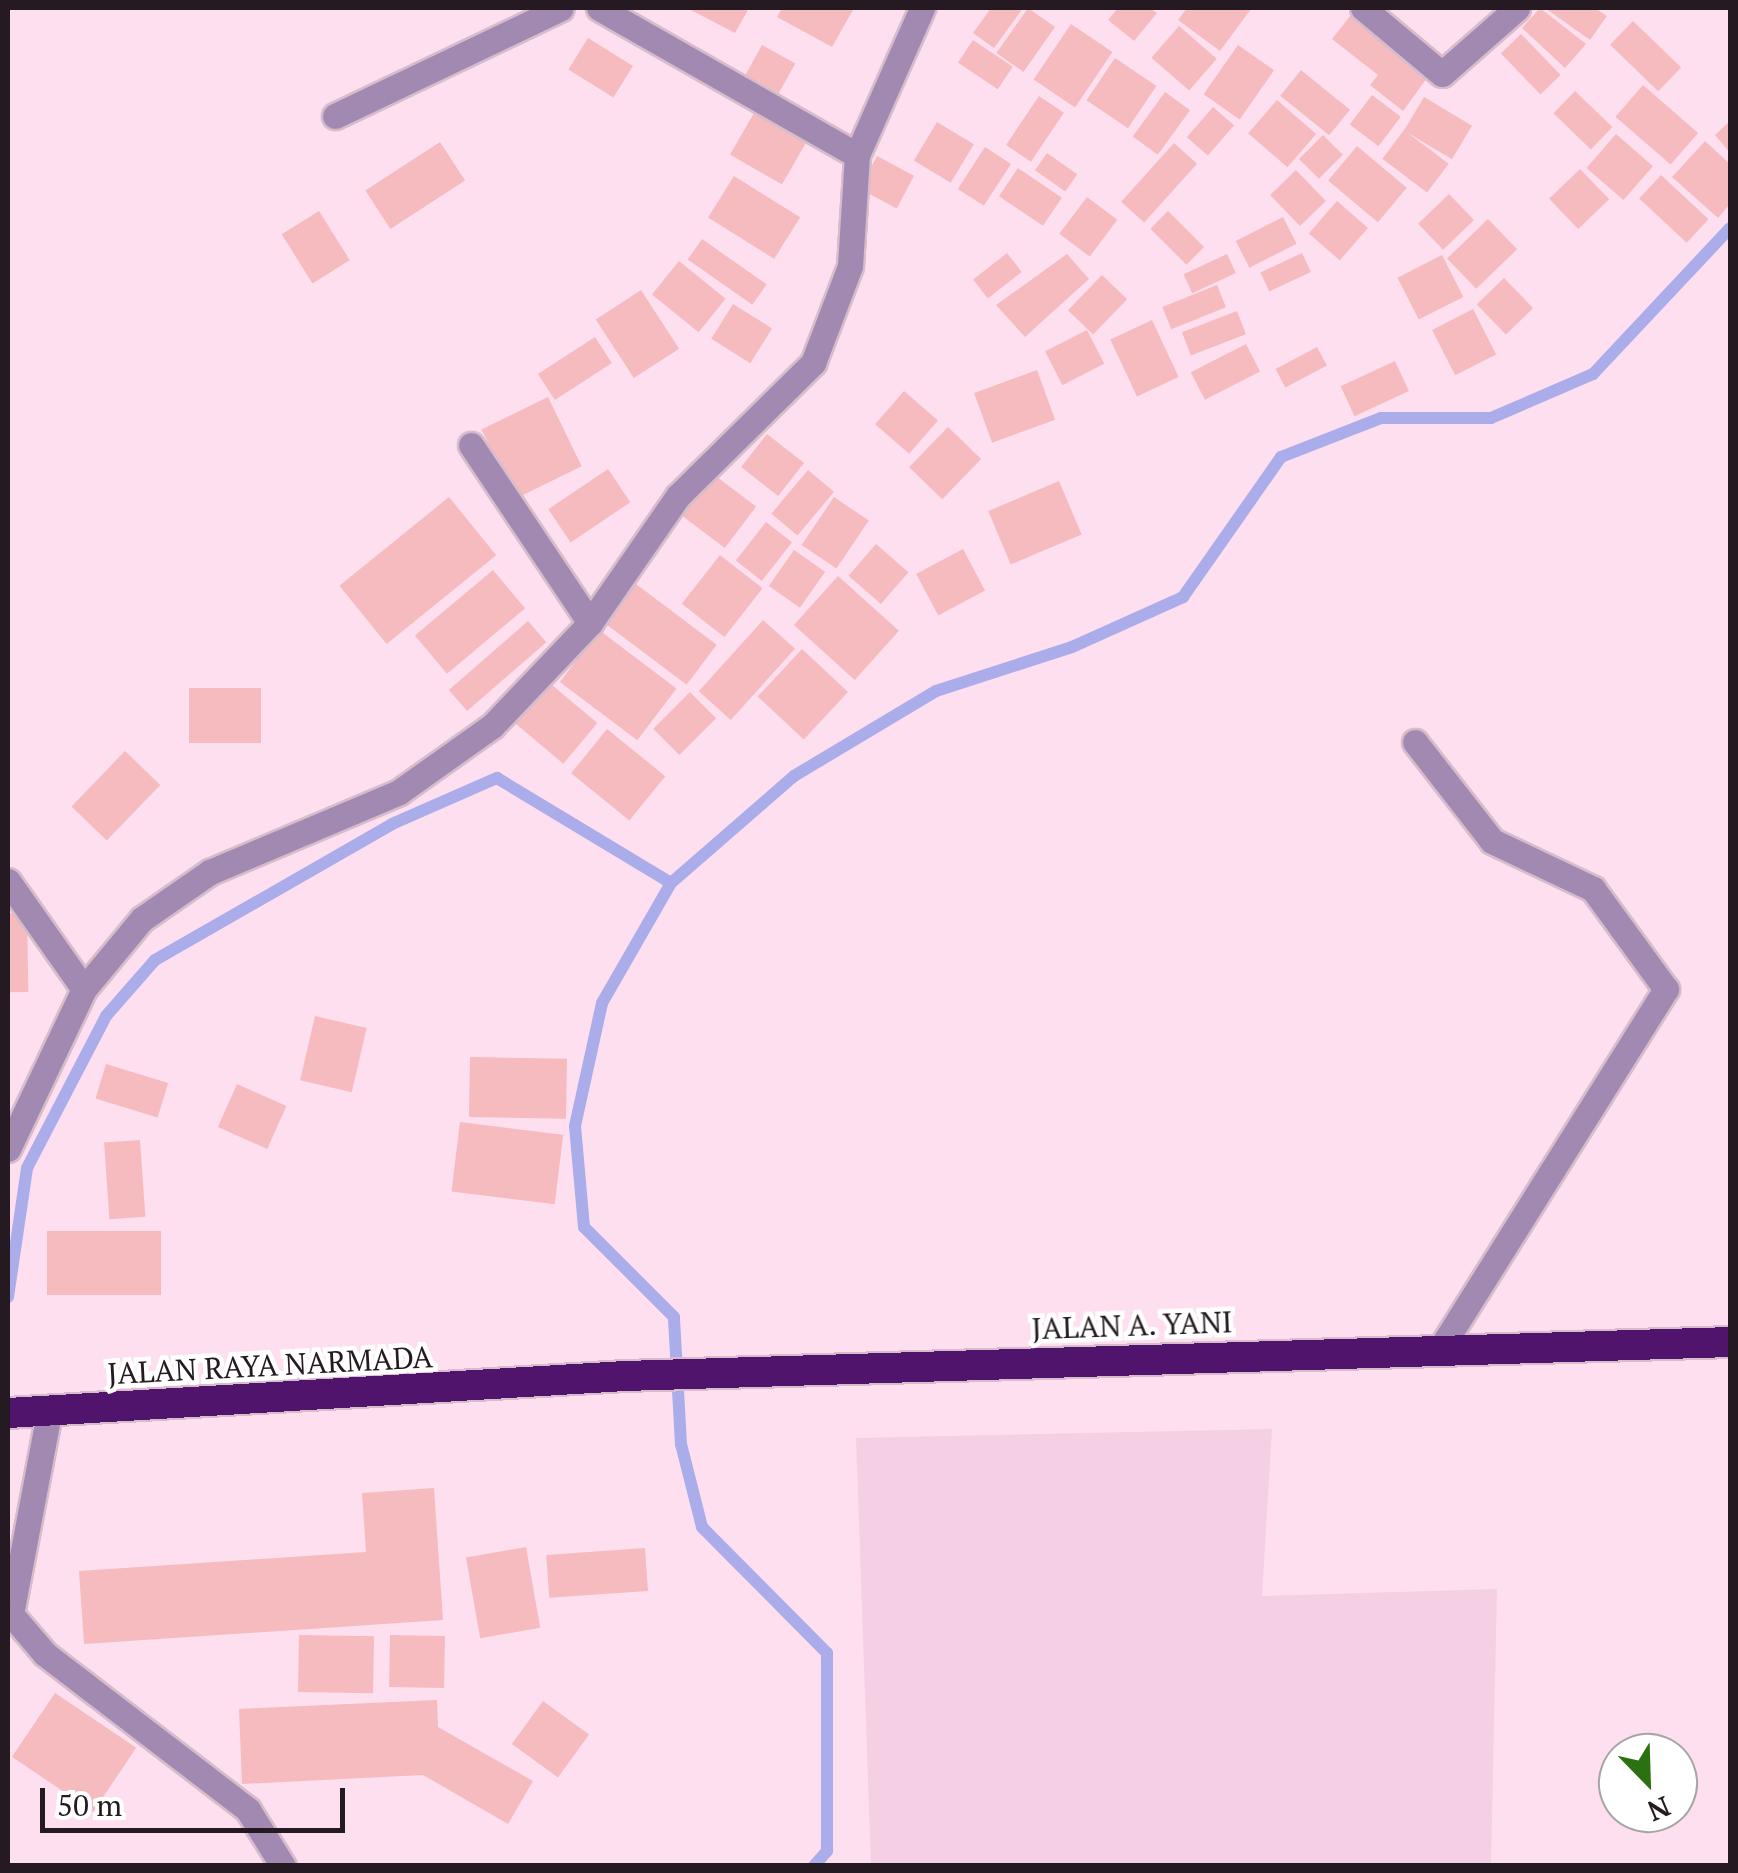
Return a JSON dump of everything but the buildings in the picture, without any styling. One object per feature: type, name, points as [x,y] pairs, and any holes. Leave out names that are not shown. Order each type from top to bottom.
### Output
[{"type":"highway","name":"JALAN A. YANI","points":[[537,1385],[657,1375],[1730,1342]]},
{"type":"highway","name":"JALAN RAYA NARMADA","points":[[27,1413],[537,1385]]},
{"type":"street","points":[[335,116],[561,8]]},
{"type":"street","points":[[600,8],[857,154]]},
{"type":"street","points":[[8,1148],[84,989],[178,890],[399,792],[452,758],[590,623],[666,509],[822,348],[850,266],[857,154],[922,8]]},
{"type":"street","points":[[1362,8],[1442,74],[1517,8]]},
{"type":"street","points":[[471,446],[590,623]]},
{"type":"street","points":[[1415,742],[1492,841],[1593,889],[1666,990],[1440,1349]]},
{"type":"street","points":[[8,881],[84,989]]},
{"type":"street","points":[[27,1413],[11,1614],[45,1654],[248,1810],[283,1866]]},
{"type":"shaded area","points":[[1272,1429],[1262,1596],[1497,1589],[1491,1865],[871,1865],[856,1438]]},
{"type":"waterway","points":[[814,1866],[827,1851],[827,1653],[702,1527],[681,1444],[674,1317],[584,1227],[575,1126],[602,1003],[671,883],[794,776],[936,691],[1072,647],[1183,597],[1281,457],[1381,418],[1491,418],[1593,374],[1730,228]]},
{"type":"waterway","points":[[8,1297],[27,1168],[106,1016],[155,960],[392,824],[497,778],[671,883]]}]
